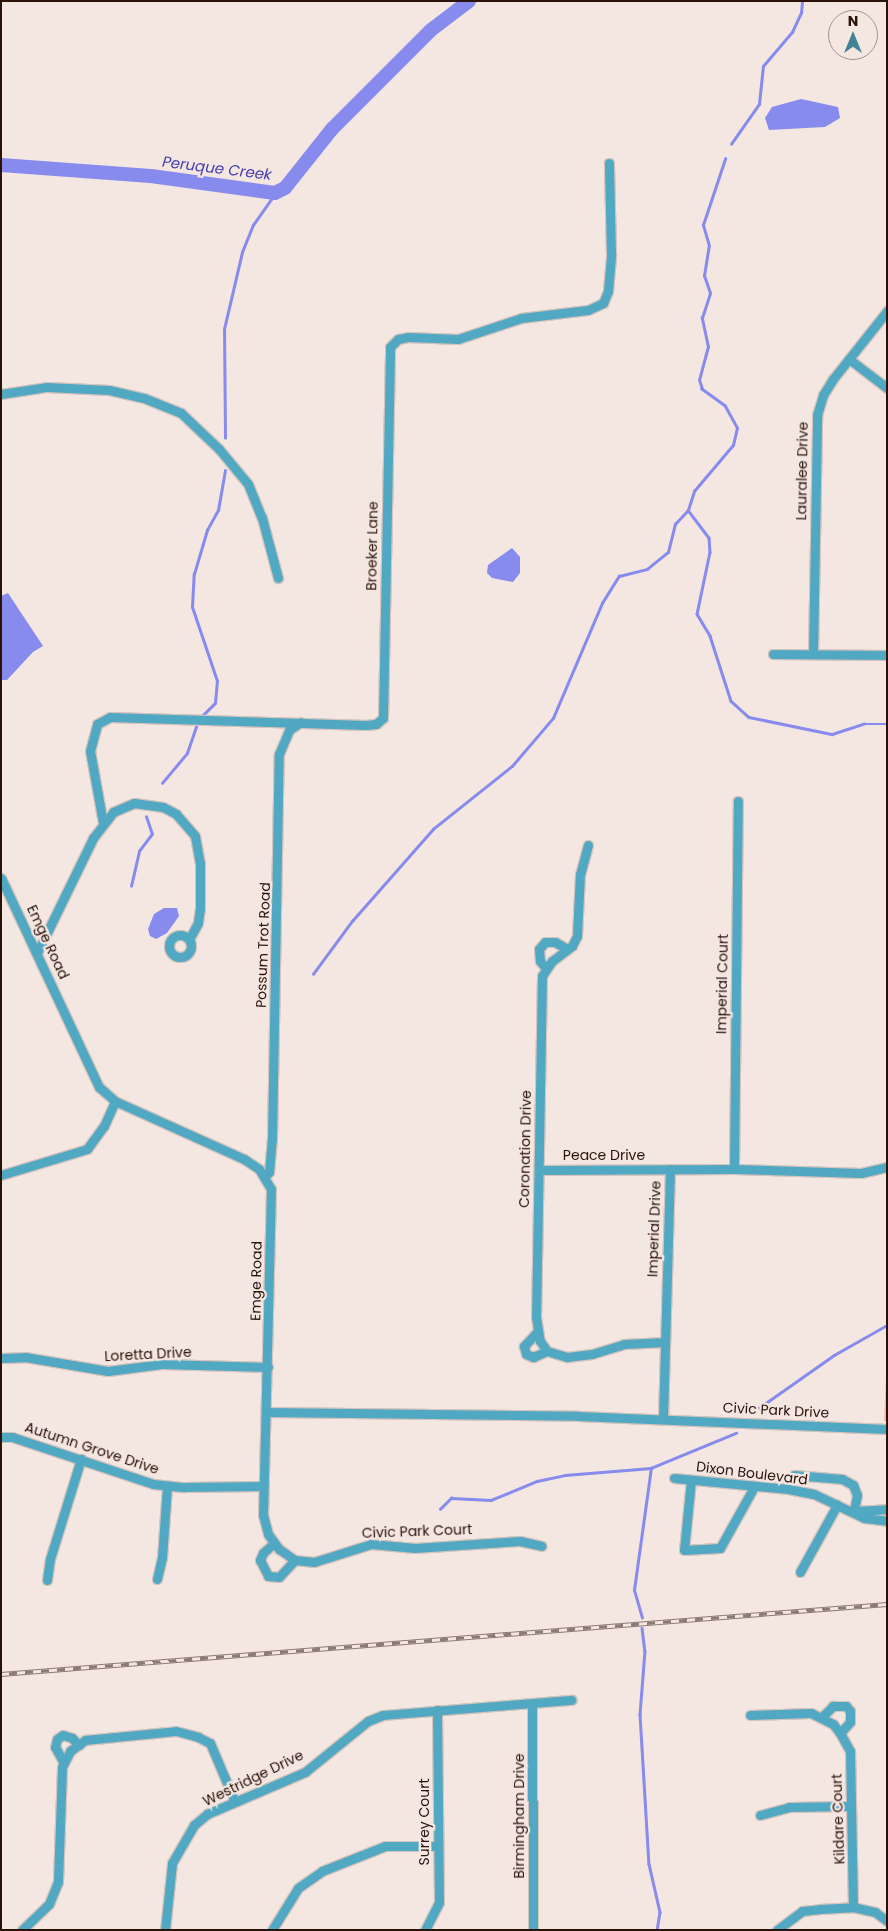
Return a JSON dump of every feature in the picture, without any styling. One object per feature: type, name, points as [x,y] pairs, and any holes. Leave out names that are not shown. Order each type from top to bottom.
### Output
[{"type":"street","name":"Broeker Lane","points":[[103,823],[90,751],[97,724],[110,717],[376,724],[385,709],[382,668],[388,354],[393,342],[408,337],[458,339],[521,318],[588,310],[603,303],[608,291],[611,254],[609,163]]},
{"type":"street","name":"Lauralee Drive","points":[[813,654],[817,416],[823,395],[887,311]]},
{"type":"street","points":[[849,359],[887,388]]},
{"type":"street","points":[[1,394],[47,387],[109,390],[144,398],[181,414],[219,449],[248,484],[262,518],[278,578]]},
{"type":"street","points":[[772,654],[887,655]]},
{"type":"street","name":"Possum Trot Road","points":[[264,1176],[269,1172],[272,1140],[279,754],[289,730],[301,722]]},
{"type":"street","name":"Imperial Court","points":[[734,1169],[738,800]]},
{"type":"street","points":[[38,951],[84,853],[103,823],[113,812],[134,802],[163,807],[186,821],[195,836],[200,864],[198,923],[189,939]]},
{"type":"street","points":[[546,968],[572,946],[579,927],[580,874],[588,844]]},
{"type":"street","name":"Emge Road","points":[[1,878],[38,951],[99,1087],[115,1101],[244,1159],[264,1176],[272,1189],[267,1412]]},
{"type":"street","name":"Coronation Drive","points":[[547,1351],[538,1331],[536,1258],[539,1170],[540,997],[542,976],[546,968],[540,961],[539,949],[545,942],[555,942],[567,949]]},
{"type":"street","points":[[1,1175],[87,1149],[104,1126],[115,1101]]},
{"type":"street","name":"Imperial Drive","points":[[663,1419],[670,1169],[861,1173],[887,1167]]},
{"type":"street","name":"Peace Drive","points":[[539,1170],[670,1169]]},
{"type":"street","points":[[538,1331],[524,1346],[526,1354],[533,1357],[547,1351],[567,1357],[592,1354],[624,1344],[665,1342]]},
{"type":"street","name":"Loretta Drive","points":[[1,1358],[25,1357],[108,1371],[162,1364],[268,1367]]},
{"type":"street","points":[[274,1543],[260,1560],[268,1576],[279,1577],[295,1560],[274,1543],[268,1534],[263,1514],[267,1412],[663,1419]]},
{"type":"street","name":"Civic Park Drive","points":[[663,1419],[887,1429]]},
{"type":"street","name":"Autumn Grove Drive","points":[[1,1437],[12,1437],[167,1486],[263,1486]]},
{"type":"street","points":[[47,1580],[58,1529],[81,1460]]},
{"type":"street","points":[[794,1475],[842,1479],[853,1485],[857,1495],[854,1511]]},
{"type":"street","name":"Dixon Boulevard","points":[[674,1478],[805,1492],[854,1511],[864,1518],[887,1521]]},
{"type":"street","points":[[691,1480],[684,1550],[720,1548],[754,1487]]},
{"type":"street","points":[[157,1578],[162,1558],[167,1486]]},
{"type":"street","points":[[800,1572],[837,1505]]},
{"type":"street","name":"Dixon Boulevard","points":[[854,1511],[887,1509]]},
{"type":"street","name":"Civic Park Court","points":[[295,1560],[314,1562],[327,1560],[348,1549],[370,1544],[415,1548],[520,1541],[541,1546]]},
{"type":"street","name":"Westridge Drive","points":[[165,1930],[172,1863],[181,1842],[207,1814],[305,1772],[368,1720],[383,1715],[571,1700]]},
{"type":"street","name":"Birmingham Drive","points":[[532,1703],[533,1930]]},
{"type":"street","points":[[750,1715],[799,1712],[822,1717],[833,1706],[846,1706],[850,1711],[850,1722],[840,1733]]},
{"type":"street","name":"Surrey Court","points":[[425,1930],[439,1902],[437,1710]]},
{"type":"street","name":"Kildare Court","points":[[822,1717],[840,1733],[850,1751],[849,1806],[854,1837],[853,1907]]},
{"type":"street","points":[[22,1930],[50,1904],[58,1882],[59,1789],[64,1763],[70,1751],[85,1740],[176,1731],[198,1737],[210,1743],[235,1802]]},
{"type":"street","points":[[64,1763],[55,1747],[57,1739],[63,1735],[72,1738],[79,1744]]},
{"type":"street","points":[[760,1815],[789,1807],[849,1806]]},
{"type":"street","points":[[272,1930],[284,1905],[298,1888],[322,1871],[385,1846],[438,1846]]},
{"type":"street","points":[[777,1930],[802,1911],[853,1907],[875,1912],[887,1921]]},
{"type":"shaded area","points":[[887,1358],[887,1421],[884,1421]]},
{"type":"water","points":[[801,99],[838,107],[840,118],[825,127],[769,130],[765,118],[772,107]]},
{"type":"water","points":[[512,548],[520,557],[520,573],[513,582],[492,578],[487,573],[488,565]]},
{"type":"water","points":[[8,593],[43,646],[33,652],[7,680],[1,680],[1,596]]},
{"type":"water","points":[[164,908],[177,908],[179,916],[167,933],[156,939],[150,936],[148,929],[154,914]]},
{"type":"waterway","name":"Peruque Creek","points":[[1,165],[151,176],[275,193],[285,188],[332,129],[431,30],[469,1]]},
{"type":"waterway","points":[[731,144],[759,104],[763,66],[792,32],[801,13],[802,1]]},
{"type":"waterway","points":[[313,974],[352,921],[433,829],[512,766],[553,718],[602,603],[619,576],[647,569],[668,552],[675,524],[688,510],[694,491],[733,445],[737,428],[725,406],[702,389],[699,380],[708,347],[702,318],[710,293],[704,276],[709,246],[703,225],[725,159]]},
{"type":"waterway","points":[[225,438],[224,329],[242,252],[253,225],[275,193]]},
{"type":"waterway","points":[[202,716],[215,703],[217,681],[192,607],[194,574],[207,530],[218,510],[225,471]]},
{"type":"waterway","points":[[688,510],[709,538],[710,552],[697,614],[710,636],[731,701],[749,717],[832,734],[863,724],[887,724]]},
{"type":"waterway","points":[[162,783],[187,753],[197,724]]},
{"type":"waterway","points":[[131,886],[139,851],[152,834],[146,817]]},
{"type":"waterway","points":[[753,1412],[834,1355],[887,1325]]},
{"type":"waterway","points":[[440,1509],[451,1498],[491,1500],[537,1481],[565,1475],[651,1468],[736,1433]]},
{"type":"waterway","points":[[642,1618],[634,1590],[651,1468]]},
{"type":"waterway","points":[[642,1628],[645,1651],[640,1714],[649,1864],[660,1912],[657,1930]]},
{"type":"railway","points":[[1,1674],[887,1604]]}]
